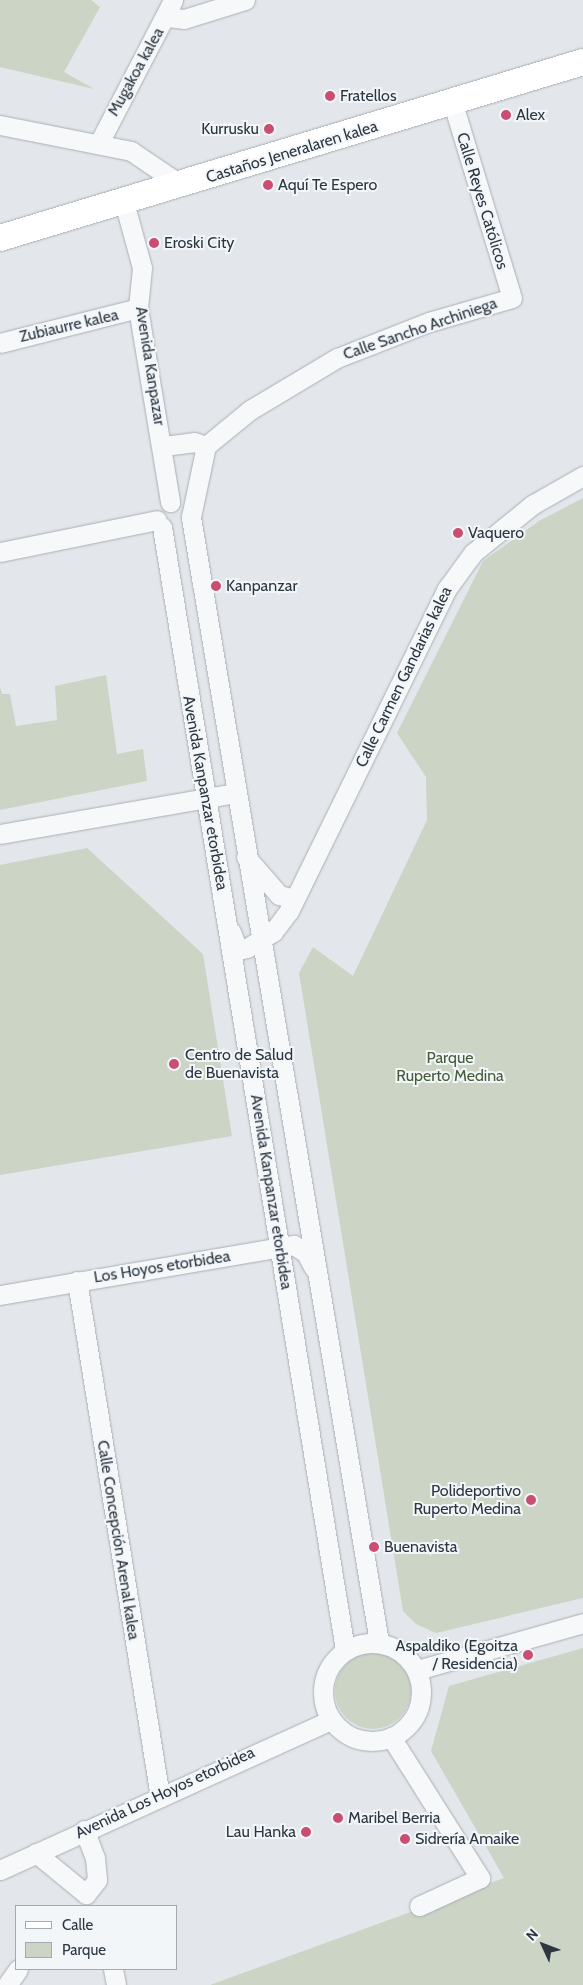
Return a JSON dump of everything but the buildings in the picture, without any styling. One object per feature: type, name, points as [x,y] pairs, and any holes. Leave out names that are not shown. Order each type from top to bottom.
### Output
[{"type":"street","points":[[169,8],[184,19],[245,0]]},
{"type":"street","name":"Mugakoa kalea","points":[[99,143],[114,107],[169,8]]},
{"type":"street","name":"Castaños Jeneralaren kalea","points":[[0,238],[453,104],[583,62]]},
{"type":"street","name":"Calle Reyes Católicos","points":[[453,104],[512,298]]},
{"type":"street","points":[[0,125],[87,146],[99,143],[131,151],[181,186]]},
{"type":"street","name":"Avenida Kanpazar","points":[[124,202],[142,268],[138,308],[163,446],[170,502]]},
{"type":"street","name":"Calle Sancho Archiniega","points":[[206,446],[250,410],[337,358],[429,322],[512,298]]},
{"type":"street","name":"Zubiaurre kalea","points":[[0,343],[138,308]]},
{"type":"street","points":[[0,552],[160,524],[171,530],[186,517],[206,446],[194,442],[163,446]]},
{"type":"street","name":"Calle Carmen Gandarias kalea","points":[[230,929],[238,950],[260,940],[273,932],[295,899],[446,590],[473,553],[532,505],[583,476]]},
{"type":"street","points":[[160,524],[159,507],[170,502],[181,506],[186,517]]},
{"type":"street","name":"Avenida Kanpanzar etorbidea","points":[[186,517],[194,548],[314,1268],[379,1642]]},
{"type":"street","name":"Avenida Kanpanzar etorbidea","points":[[160,524],[204,799],[230,929],[278,1247],[345,1650]]},
{"type":"street","points":[[0,834],[204,799],[234,792]]},
{"type":"street","points":[[246,856],[279,895],[295,899]]},
{"type":"street","name":"Los Hoyos etorbidea","points":[[0,1295],[294,1245],[306,1253],[314,1268]]},
{"type":"street","name":"Calle Concepción Arenal kalea","points":[[77,1282],[160,1797]]},
{"type":"street","points":[[417,1670],[583,1623]]},
{"type":"street","points":[[379,1642],[408,1657],[417,1670],[422,1686],[415,1716],[391,1737],[378,1741],[352,1737],[331,1720],[324,1706],[326,1674],[345,1650],[379,1642]]},
{"type":"street","name":"Avenida Los Hoyos etorbidea","points":[[0,1870],[84,1830],[331,1720]]},
{"type":"street","points":[[391,1737],[480,1878],[419,1906]]},
{"type":"street","points":[[84,1830],[95,1858],[93,1899]]},
{"type":"street","points":[[36,1853],[78,1890],[93,1899]]},
{"type":"street","points":[[7,1985],[17,1970]]},
{"type":"street","points":[[114,1970],[116,1985]]},
{"type":"green space","points":[[0,0],[91,0],[100,7],[64,72],[94,89],[0,67]]},
{"type":"green space","name":"Parque Ruperto Medina","points":[[583,498],[583,1598],[436,1633],[416,1624],[403,1611],[299,973],[313,947],[353,976],[427,820],[426,777],[397,733],[483,561],[539,521]]},
{"type":"green space","points":[[106,675],[117,754],[143,749],[147,781],[0,810],[0,687],[2,694],[10,694],[16,726],[57,720],[55,686]]},
{"type":"green space","points":[[87,848],[203,954],[232,1136],[0,1175],[0,865]]},
{"type":"green space","points":[[583,1648],[583,1985],[210,1985],[504,1878],[431,1751],[449,1686]]},
{"type":"green space","points":[[373,1653],[387,1656],[400,1664],[408,1677],[411,1691],[408,1705],[400,1718],[387,1726],[373,1729],[359,1726],[346,1718],[338,1705],[335,1691],[338,1677],[346,1664],[359,1656]]},
{"type":"place","name":"Fratellos","points":[[330,96]]},
{"type":"place","name":"Alex","points":[[506,115]]},
{"type":"place","name":"Kurrusku","points":[[269,129]]},
{"type":"place","name":"Aquí Te Espero","points":[[268,185]]},
{"type":"place","name":"Eroski City","points":[[154,243]]},
{"type":"place","name":"Vaquero","points":[[458,533]]},
{"type":"place","name":"Kanpanzar","points":[[216,586]]},
{"type":"place","name":"Centro de Salud de Buenavista","points":[[174,1064]]},
{"type":"place","name":"Polideportivo Ruperto Medina","points":[[531,1500]]},
{"type":"place","name":"Buenavista","points":[[374,1547]]},
{"type":"place","name":"Aspaldiko (Egoitza / Residencia)","points":[[528,1655]]},
{"type":"place","name":"Maribel Berria","points":[[338,1818]]},
{"type":"place","name":"Lau Hanka","points":[[306,1832]]},
{"type":"place","name":"Sidrería Amaike","points":[[405,1839]]}]
